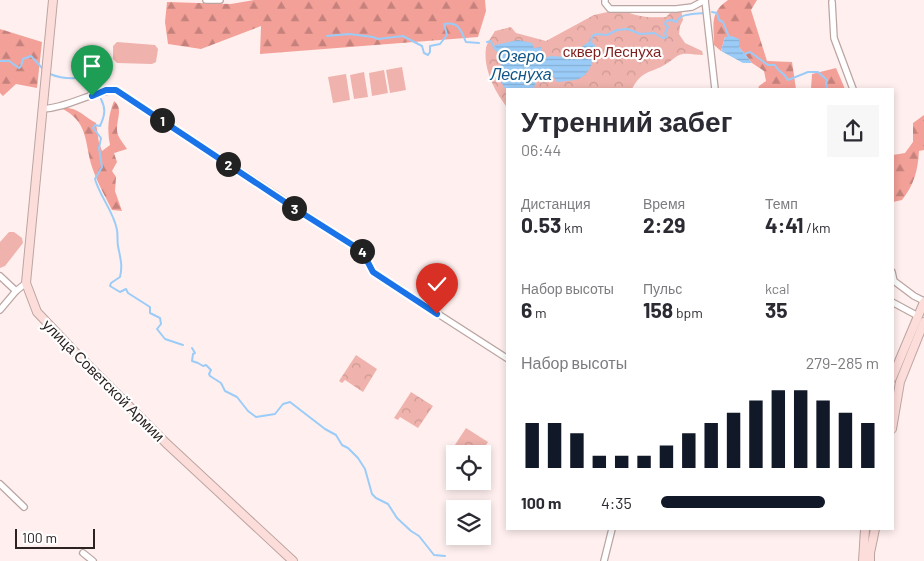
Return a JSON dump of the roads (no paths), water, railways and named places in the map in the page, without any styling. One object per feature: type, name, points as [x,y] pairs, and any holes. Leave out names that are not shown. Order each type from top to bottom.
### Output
[{"type":"street","name":"улица Советской Армии","points":[[53,0],[26,283],[37,312],[166,443],[293,561]]},
{"type":"street","points":[[206,0],[220,0]]},
{"type":"street","points":[[604,0],[610,9],[664,10],[692,7],[705,0],[715,88]]},
{"type":"street","points":[[832,2],[834,38],[853,88]]},
{"type":"street","points":[[42,109],[52,109],[106,90],[116,90],[362,251],[373,272],[506,358]]},
{"type":"street","points":[[0,276],[16,291]]},
{"type":"street","points":[[894,281],[924,301],[894,373]]},
{"type":"street","points":[[0,310],[16,291],[26,283]]},
{"type":"street","points":[[894,303],[918,316]]},
{"type":"street","points":[[894,417],[900,382],[924,322]]},
{"type":"street","points":[[0,484],[24,507]]},
{"type":"street","points":[[604,561],[612,530]]},
{"type":"street","points":[[863,561],[865,530]]},
{"type":"street","points":[[870,561],[874,530]]},
{"type":"street","points":[[83,552],[93,561]]},
{"type":"water","points":[[732,36],[739,39],[739,47],[752,63],[743,63],[721,51],[725,37]]},
{"type":"water","name":"Озеро Леснуха","points":[[518,40],[532,43],[534,48],[541,47],[543,58],[551,56],[567,57],[590,41],[595,45],[595,53],[587,73],[579,79],[557,82],[553,76],[545,73],[536,79],[534,88],[506,88],[506,90],[500,80],[501,56],[493,48],[495,45]]},
{"type":"waterway","points":[[712,12],[717,13],[729,37]]},
{"type":"waterway","points":[[591,42],[592,36],[597,34],[607,35],[617,30],[628,29],[640,34],[654,33],[663,38],[667,37],[665,33],[668,27],[665,24],[666,21],[672,20],[676,22],[684,15],[704,13]]},
{"type":"waterway","points":[[327,36],[349,34],[378,39],[403,36],[422,46],[424,53],[428,55],[430,46],[440,44],[447,35],[444,24],[449,23],[459,28],[466,42],[479,43]]},
{"type":"waterway","points":[[487,42],[491,41],[495,48]]},
{"type":"waterway","points":[[744,54],[750,52],[768,65],[775,65],[788,80],[808,72],[818,72],[827,80],[827,88]]},
{"type":"waterway","points":[[0,61],[9,61],[19,68],[23,59],[31,56],[42,68]]},
{"type":"waterway","points":[[50,74],[68,78],[99,75]]},
{"type":"waterway","points":[[83,78],[90,82],[96,91]]},
{"type":"waterway","points":[[101,99],[104,106],[103,119],[100,126],[95,125],[93,128],[101,138],[99,148],[102,167],[95,179],[115,223],[121,265],[120,277],[111,283],[110,286],[120,292],[126,289],[128,293],[150,307],[150,313],[160,318],[161,324],[157,329],[165,339],[183,345]]},
{"type":"waterway","points":[[192,348],[195,353],[193,354],[192,361],[203,366],[206,365],[211,370],[210,376],[221,383],[225,391],[237,397],[248,411],[256,417],[275,414],[283,404],[290,402],[325,429],[336,435],[342,445],[358,458],[365,469],[372,494],[388,504],[397,518],[419,536],[434,555],[445,556]]},
{"type":"park label","name":"сквер Леснуха","points":[[612,51]]}]
